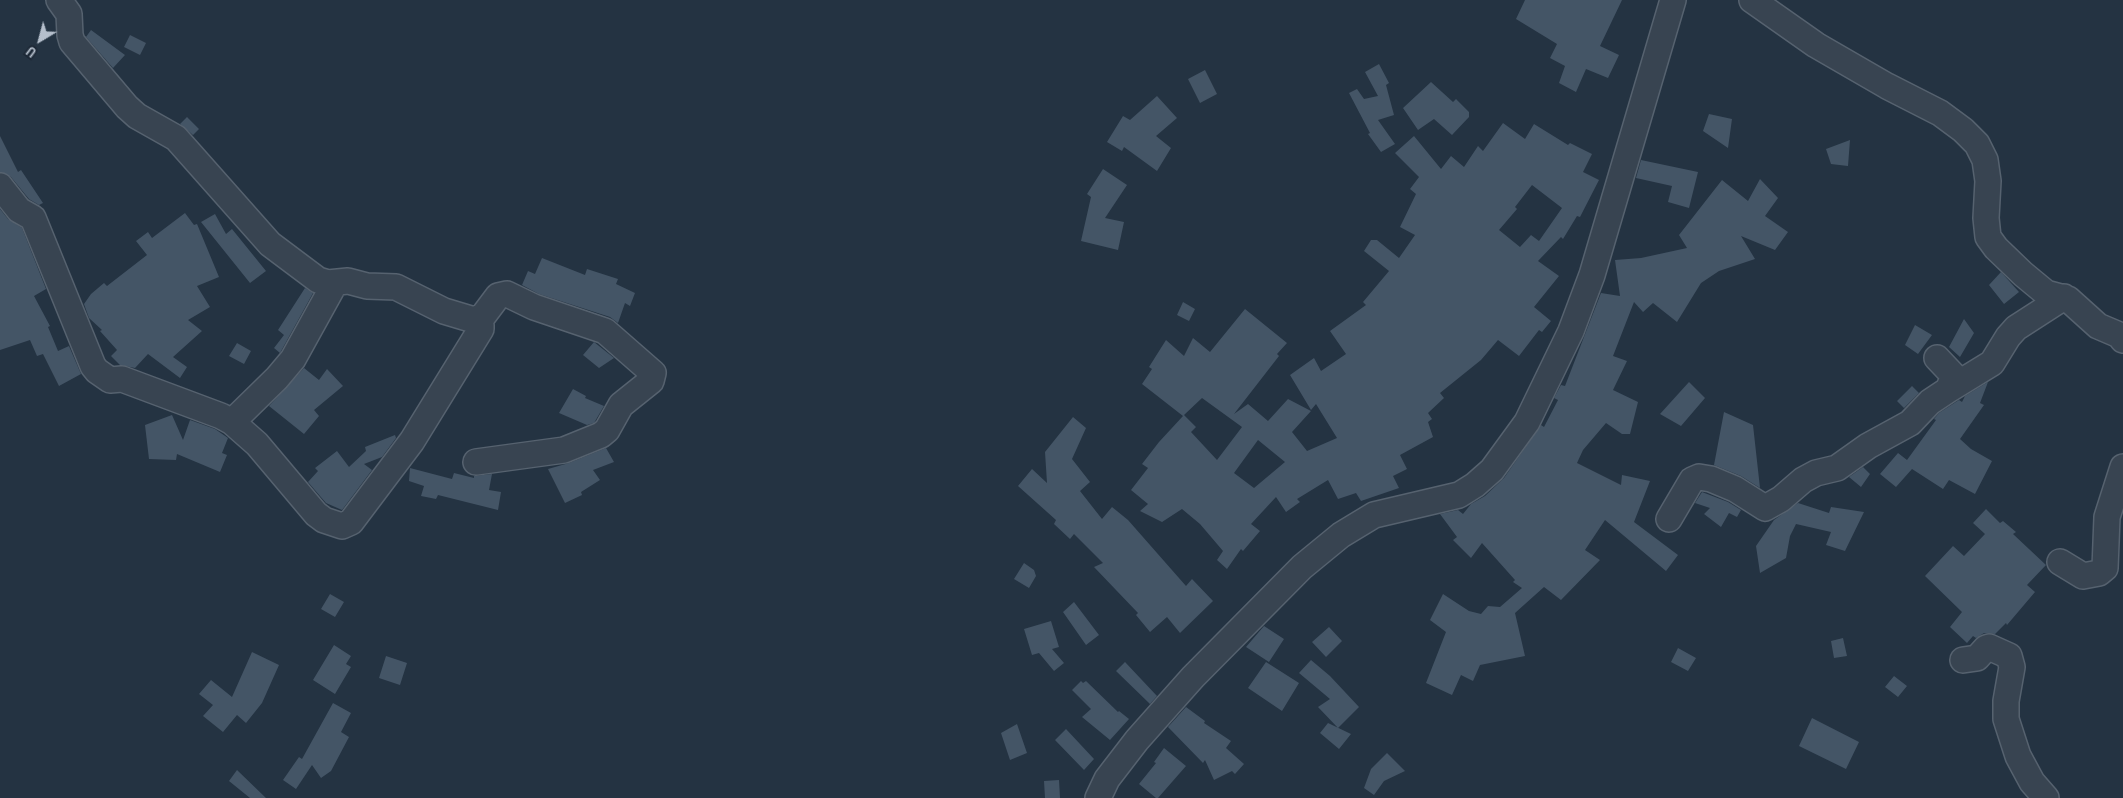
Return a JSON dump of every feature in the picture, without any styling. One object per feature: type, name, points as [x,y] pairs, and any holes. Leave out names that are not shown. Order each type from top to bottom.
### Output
[{"type":"street","points":[[59,0],[69,14],[72,42],[127,108],[181,142],[276,249],[318,280],[328,283],[348,281],[367,286],[396,287],[444,311],[478,319]]},
{"type":"street","points":[[1098,798],[1107,779],[1137,740],[1193,677],[1302,567],[1341,535],[1374,515],[1459,495],[1475,485],[1492,470],[1527,422],[1571,331],[1592,275],[1673,0]]},
{"type":"street","points":[[1752,0],[1816,45],[1887,86],[1940,113],[1963,130],[1977,144],[1985,160],[1988,181],[1986,218],[1988,237],[1996,248],[2022,274],[2046,293],[2064,296],[2072,301],[2098,326],[2119,335],[2123,340]]},
{"type":"street","points":[[0,186],[19,210],[33,218],[93,366],[97,371],[110,380],[122,379],[221,416],[232,422],[257,444],[316,514],[324,520],[346,526],[351,522],[416,435],[481,330],[478,319]]},
{"type":"street","points":[[232,422],[290,363],[335,283]]},
{"type":"street","points":[[476,462],[564,450],[601,435],[607,430],[621,405],[653,377],[650,369],[605,331],[534,307],[507,294],[498,296],[478,319]]},
{"type":"street","points":[[1668,519],[1692,480],[1699,476],[1735,489],[1767,508],[1816,472],[1837,468],[1868,446],[1910,423],[1930,402],[1992,363],[2016,328],[2064,296]]},
{"type":"street","points":[[1937,358],[1954,376],[1948,390]]},
{"type":"street","points":[[2060,562],[2083,576],[2099,573],[2105,568],[2107,517],[2123,467]]},
{"type":"street","points":[[1963,660],[1977,658],[1989,647],[2009,656],[2012,667],[2006,701],[2006,719],[2018,756],[2032,782],[2046,798]]},
{"type":"building","points":[[1525,0],[1622,0],[1600,46],[1619,55],[1608,78],[1586,69],[1576,92],[1559,83],[1565,66],[1550,58],[1557,44],[1516,19]]},
{"type":"building","points":[[91,30],[125,55],[113,68],[86,37]]},
{"type":"building","points":[[130,35],[146,43],[140,55],[124,47]]},
{"type":"building","points":[[1379,64],[1389,83],[1386,85],[1394,115],[1378,120],[1395,144],[1381,152],[1368,134],[1370,133],[1349,93],[1357,89],[1364,99],[1378,96],[1365,72]]},
{"type":"building","points":[[1205,70],[1217,94],[1200,103],[1188,79]]},
{"type":"building","points":[[1431,82],[1453,102],[1456,99],[1469,112],[1469,117],[1452,135],[1434,119],[1418,130],[1403,108]]},
{"type":"building","points":[[1157,96],[1177,118],[1156,136],[1171,148],[1157,171],[1124,147],[1122,151],[1107,142],[1123,116],[1130,120]]},
{"type":"building","points":[[1709,114],[1732,119],[1728,148],[1703,131]]},
{"type":"building","points":[[187,117],[199,129],[193,135],[180,124]]},
{"type":"building","points":[[1503,123],[1525,139],[1534,124],[1568,145],[1570,143],[1592,154],[1583,172],[1599,180],[1580,217],[1577,216],[1563,239],[1561,237],[1538,261],[1559,276],[1534,307],[1551,321],[1542,332],[1539,330],[1519,356],[1498,340],[1481,360],[1440,393],[1444,398],[1428,413],[1432,419],[1428,422],[1433,437],[1400,455],[1407,469],[1393,476],[1399,488],[1361,501],[1356,493],[1338,499],[1328,480],[1297,499],[1300,502],[1286,512],[1276,497],[1251,524],[1260,531],[1243,551],[1241,549],[1227,569],[1217,560],[1223,551],[1200,524],[1182,509],[1162,522],[1140,511],[1148,504],[1131,490],[1148,468],[1142,464],[1183,416],[1142,384],[1152,369],[1149,367],[1166,340],[1184,356],[1193,338],[1210,352],[1245,309],[1287,343],[1234,414],[1248,404],[1268,421],[1288,399],[1311,411],[1292,432],[1307,451],[1337,438],[1316,404],[1311,410],[1290,375],[1314,358],[1321,371],[1346,354],[1330,331],[1366,305],[1363,302],[1389,271],[1364,251],[1371,240],[1377,240],[1399,258],[1415,235],[1400,227],[1416,194],[1410,189],[1419,177],[1395,153],[1414,136],[1441,169],[1451,156],[1464,167],[1478,146],[1483,151]],"holes":[[[1532,185],[1562,208],[1539,241],[1531,235],[1520,247],[1499,230],[1517,209],[1515,207]],[[1202,398],[1242,427],[1217,460],[1191,432],[1196,427],[1184,415]],[[1258,440],[1285,462],[1254,488],[1234,473]]]},
{"type":"building","points":[[0,136],[18,172],[21,170],[43,203],[39,205],[29,199],[11,177],[0,172]]},
{"type":"building","points":[[1850,140],[1848,166],[1831,164],[1826,149]]},
{"type":"building","points":[[1641,160],[1698,172],[1689,208],[1668,202],[1672,186],[1636,178]]},
{"type":"building","points":[[1103,169],[1127,185],[1105,218],[1124,222],[1118,250],[1081,241],[1091,197],[1087,194]]},
{"type":"building","points":[[1760,179],[1778,198],[1765,216],[1788,232],[1775,250],[1741,236],[1755,259],[1719,271],[1701,283],[1677,322],[1653,303],[1643,312],[1634,302],[1613,356],[1627,361],[1613,390],[1638,402],[1630,434],[1622,434],[1606,423],[1583,450],[1577,463],[1621,485],[1622,475],[1650,481],[1634,522],[1678,555],[1666,571],[1605,520],[1585,550],[1600,560],[1561,600],[1544,587],[1515,613],[1525,656],[1480,665],[1473,681],[1461,675],[1452,695],[1426,683],[1446,632],[1430,620],[1443,594],[1469,611],[1481,614],[1488,606],[1500,607],[1522,588],[1513,582],[1515,580],[1482,543],[1471,558],[1453,540],[1457,537],[1440,514],[1458,510],[1463,514],[1471,504],[1485,496],[1504,478],[1541,425],[1544,427],[1558,400],[1554,398],[1561,385],[1565,386],[1601,293],[1620,296],[1615,260],[1641,258],[1687,248],[1679,235],[1722,180],[1748,201]]},
{"type":"building","points":[[0,209],[8,219],[22,228],[46,289],[34,296],[50,326],[48,327],[58,351],[69,346],[81,374],[59,386],[43,354],[37,356],[30,340],[0,350]]},
{"type":"building","points":[[185,213],[194,225],[197,224],[219,277],[197,286],[210,307],[188,320],[202,331],[173,357],[187,367],[180,378],[148,354],[135,368],[120,365],[111,356],[117,350],[100,331],[102,330],[89,318],[84,304],[91,294],[104,283],[107,286],[147,255],[136,241],[148,232],[152,238]]},
{"type":"building","points":[[215,214],[226,234],[232,229],[266,271],[250,283],[201,222]]},
{"type":"building","points":[[542,258],[585,275],[587,269],[618,279],[616,284],[635,293],[630,306],[625,303],[618,323],[610,317],[539,294],[522,285],[528,271],[535,274]]},
{"type":"building","points":[[2001,272],[2019,292],[2004,304],[1989,285]]},
{"type":"building","points":[[305,288],[313,293],[280,353],[274,348],[284,335],[278,330]]},
{"type":"building","points":[[1183,302],[1195,309],[1189,321],[1177,315]]},
{"type":"building","points":[[1964,319],[1974,333],[1960,357],[1949,347]]},
{"type":"building","points":[[1915,325],[1932,335],[1918,354],[1905,345]]},
{"type":"building","points":[[594,342],[614,358],[599,368],[583,355]]},
{"type":"building","points":[[237,343],[251,351],[244,364],[229,356]]},
{"type":"building","points":[[304,368],[319,380],[327,369],[343,386],[314,410],[319,416],[304,434],[269,406]]},
{"type":"building","points":[[1689,382],[1705,398],[1681,426],[1660,414]]},
{"type":"building","points":[[1988,382],[1980,403],[1984,405],[1960,439],[1971,449],[1992,461],[1975,494],[1949,480],[1943,489],[1912,469],[1896,487],[1880,474],[1898,453],[1907,460],[1939,413],[1959,400],[1962,402],[1965,396]]},
{"type":"building","points":[[1912,386],[1919,393],[1904,408],[1897,401]]},
{"type":"building","points":[[573,389],[586,396],[585,398],[604,406],[594,423],[587,425],[559,413]]},
{"type":"building","points":[[1724,412],[1753,425],[1760,488],[1741,476],[1714,465]]},
{"type":"building","points":[[172,415],[183,440],[190,420],[215,429],[228,438],[222,453],[227,455],[220,472],[177,454],[176,460],[149,459],[145,425]]},
{"type":"building","points":[[1073,417],[1086,428],[1072,459],[1090,482],[1080,491],[1102,519],[1112,507],[1128,520],[1186,586],[1192,579],[1213,601],[1180,633],[1167,617],[1150,632],[1136,615],[1138,613],[1094,567],[1103,563],[1074,534],[1070,539],[1054,524],[1056,520],[1018,486],[1032,469],[1047,483],[1045,452]]},
{"type":"building","points":[[395,435],[396,438],[382,457],[364,464],[372,470],[342,510],[326,503],[308,482],[318,471],[315,468],[337,451],[349,467],[366,451],[365,447]]},
{"type":"building","points":[[606,448],[614,462],[593,470],[600,480],[581,492],[582,495],[565,503],[548,469],[569,463]]},
{"type":"building","points":[[1863,467],[1870,474],[1861,487],[1849,477]]},
{"type":"building","points":[[410,468],[452,479],[454,473],[474,478],[474,476],[492,474],[489,490],[501,492],[498,510],[438,495],[436,499],[421,496],[424,486],[409,481]]},
{"type":"building","points":[[1702,492],[1728,502],[1741,510],[1737,517],[1729,513],[1721,527],[1704,514],[1710,508],[1695,503]]},
{"type":"building","points":[[1798,503],[1829,513],[1831,507],[1864,512],[1845,551],[1826,545],[1831,532],[1796,524],[1790,536],[1786,558],[1760,573],[1756,546],[1774,520]]},
{"type":"building","points":[[1986,509],[2000,523],[2003,521],[2016,532],[2013,534],[2046,565],[2027,585],[2035,592],[2007,625],[2006,623],[1995,634],[1984,633],[1976,638],[1973,636],[1967,643],[1950,627],[1962,612],[1925,576],[1953,546],[1964,556],[1985,534],[1973,523]]},
{"type":"building","points":[[1024,563],[1034,570],[1036,576],[1029,588],[1014,579]]},
{"type":"building","points":[[330,594],[344,602],[335,617],[321,609]]},
{"type":"building","points":[[1074,602],[1099,635],[1086,645],[1063,612]]},
{"type":"building","points":[[1051,621],[1059,647],[1052,649],[1064,663],[1054,671],[1039,653],[1032,655],[1024,629]]},
{"type":"building","points":[[1264,626],[1284,639],[1269,662],[1246,647]]},
{"type":"building","points":[[1329,627],[1342,641],[1326,657],[1312,642]]},
{"type":"building","points":[[1843,638],[1847,656],[1834,658],[1831,641]]},
{"type":"building","points":[[334,645],[351,656],[346,664],[351,667],[335,694],[313,680]]},
{"type":"building","points":[[1678,648],[1696,658],[1688,671],[1671,662]]},
{"type":"building","points":[[252,652],[279,665],[262,703],[246,723],[237,715],[223,732],[203,716],[213,705],[199,694],[211,680],[232,697]]},
{"type":"building","points":[[386,656],[407,663],[400,685],[379,678]]},
{"type":"building","points":[[1311,660],[1330,676],[1359,707],[1338,728],[1318,707],[1330,699],[1299,673]]},
{"type":"building","points":[[1125,662],[1157,696],[1150,704],[1116,671]]},
{"type":"building","points":[[1266,662],[1299,683],[1282,711],[1248,688]]},
{"type":"building","points":[[1894,676],[1907,686],[1898,697],[1885,687]]},
{"type":"building","points":[[1081,681],[1083,683],[1086,681],[1118,712],[1129,719],[1110,740],[1082,717],[1091,709],[1072,690]]},
{"type":"building","points":[[333,703],[351,713],[341,732],[349,737],[331,771],[321,778],[312,765],[296,789],[283,780],[299,757],[302,759]]},
{"type":"building","points":[[1186,707],[1205,721],[1204,723],[1231,741],[1226,748],[1244,764],[1235,774],[1232,771],[1214,780],[1205,760],[1203,763],[1168,727]]},
{"type":"building","points":[[1812,718],[1859,742],[1846,769],[1799,746]]},
{"type":"building","points":[[1328,723],[1351,734],[1339,749],[1320,733]]},
{"type":"building","points":[[1017,724],[1027,753],[1010,760],[1001,733]]},
{"type":"building","points":[[1066,729],[1094,759],[1084,770],[1055,740]]},
{"type":"building","points":[[1164,748],[1186,766],[1156,798],[1139,784],[1156,763],[1154,762]]},
{"type":"building","points":[[1387,753],[1405,771],[1384,781],[1374,795],[1364,788],[1371,769]]},
{"type":"building","points":[[237,770],[266,798],[250,798],[229,781]]},
{"type":"building","points":[[1059,780],[1060,798],[1045,798],[1044,781]]}]
